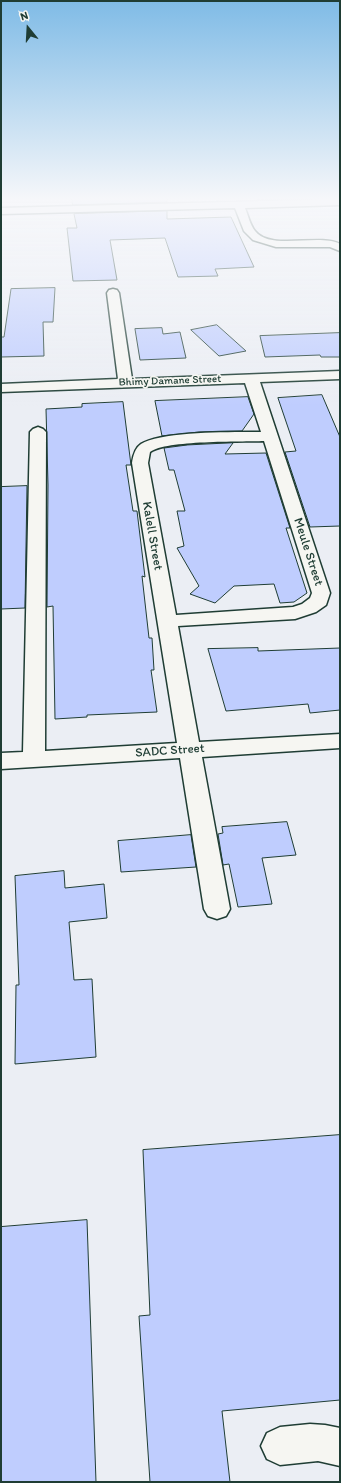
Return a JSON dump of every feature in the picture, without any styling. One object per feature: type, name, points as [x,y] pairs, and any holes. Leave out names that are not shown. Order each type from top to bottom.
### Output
[{"type":"street","points":[[113,293],[126,383]]},
{"type":"street","name":"Bhimy Damane Street","points":[[1,388],[340,375]]},
{"type":"street","name":"Meule Street","points":[[168,621],[295,613],[309,608],[319,601],[322,593],[252,378]]},
{"type":"street","points":[[34,759],[38,432]]},
{"type":"street","name":"Kalell Street","points":[[217,910],[140,463],[141,454],[148,447],[177,441],[271,436]]},
{"type":"street","name":"SADC Street","points":[[1,761],[340,741]]},
{"type":"street","points":[[280,1446],[317,1442],[330,1443],[340,1447]]},
{"type":"building","points":[[72,268],[115,268],[117,280],[73,281]]},
{"type":"building","points":[[175,268],[230,268],[215,269],[218,276],[178,277]]},
{"type":"building","points":[[55,288],[53,322],[43,322],[44,356],[1,357],[1,337],[4,337],[11,289]]},
{"type":"building","points":[[217,325],[246,351],[219,356],[191,330]]},
{"type":"building","points":[[162,328],[163,334],[180,332],[186,358],[140,360],[135,329]]},
{"type":"building","points":[[340,333],[340,357],[321,357],[320,355],[265,357],[260,336]]},
{"type":"building","points":[[322,395],[340,437],[340,526],[310,527],[285,452],[296,451],[278,398]]},
{"type":"building","points":[[248,397],[254,414],[242,431],[199,432],[162,436],[155,401]]},
{"type":"building","points":[[123,402],[131,465],[126,465],[133,511],[137,511],[145,577],[142,576],[149,638],[152,638],[154,670],[151,670],[157,712],[87,715],[87,717],[55,719],[53,606],[47,607],[48,485],[46,409],[82,407],[82,404]]},
{"type":"building","points":[[233,443],[225,454],[266,453],[290,528],[286,528],[307,593],[294,602],[280,603],[274,584],[234,586],[215,603],[190,594],[199,586],[177,548],[184,546],[177,511],[185,511],[174,470],[169,470],[164,448],[187,445]]},
{"type":"building","points":[[27,486],[25,608],[1,609],[1,487]]},
{"type":"building","points":[[258,648],[258,651],[340,648],[340,710],[310,713],[308,704],[226,711],[208,649]]},
{"type":"building","points":[[287,822],[296,855],[262,858],[272,904],[238,907],[229,864],[223,865],[218,834],[223,833],[222,827]]},
{"type":"building","points":[[191,835],[196,867],[121,872],[118,841]]},
{"type":"building","points":[[64,871],[65,888],[104,884],[107,918],[69,922],[74,980],[92,979],[96,1057],[15,1064],[16,985],[19,985],[15,876]]},
{"type":"building","points":[[340,1135],[340,1400],[222,1411],[230,1482],[150,1482],[139,1316],[150,1315],[143,1150]]},
{"type":"building","points":[[87,1220],[96,1482],[1,1482],[1,1227]]}]
